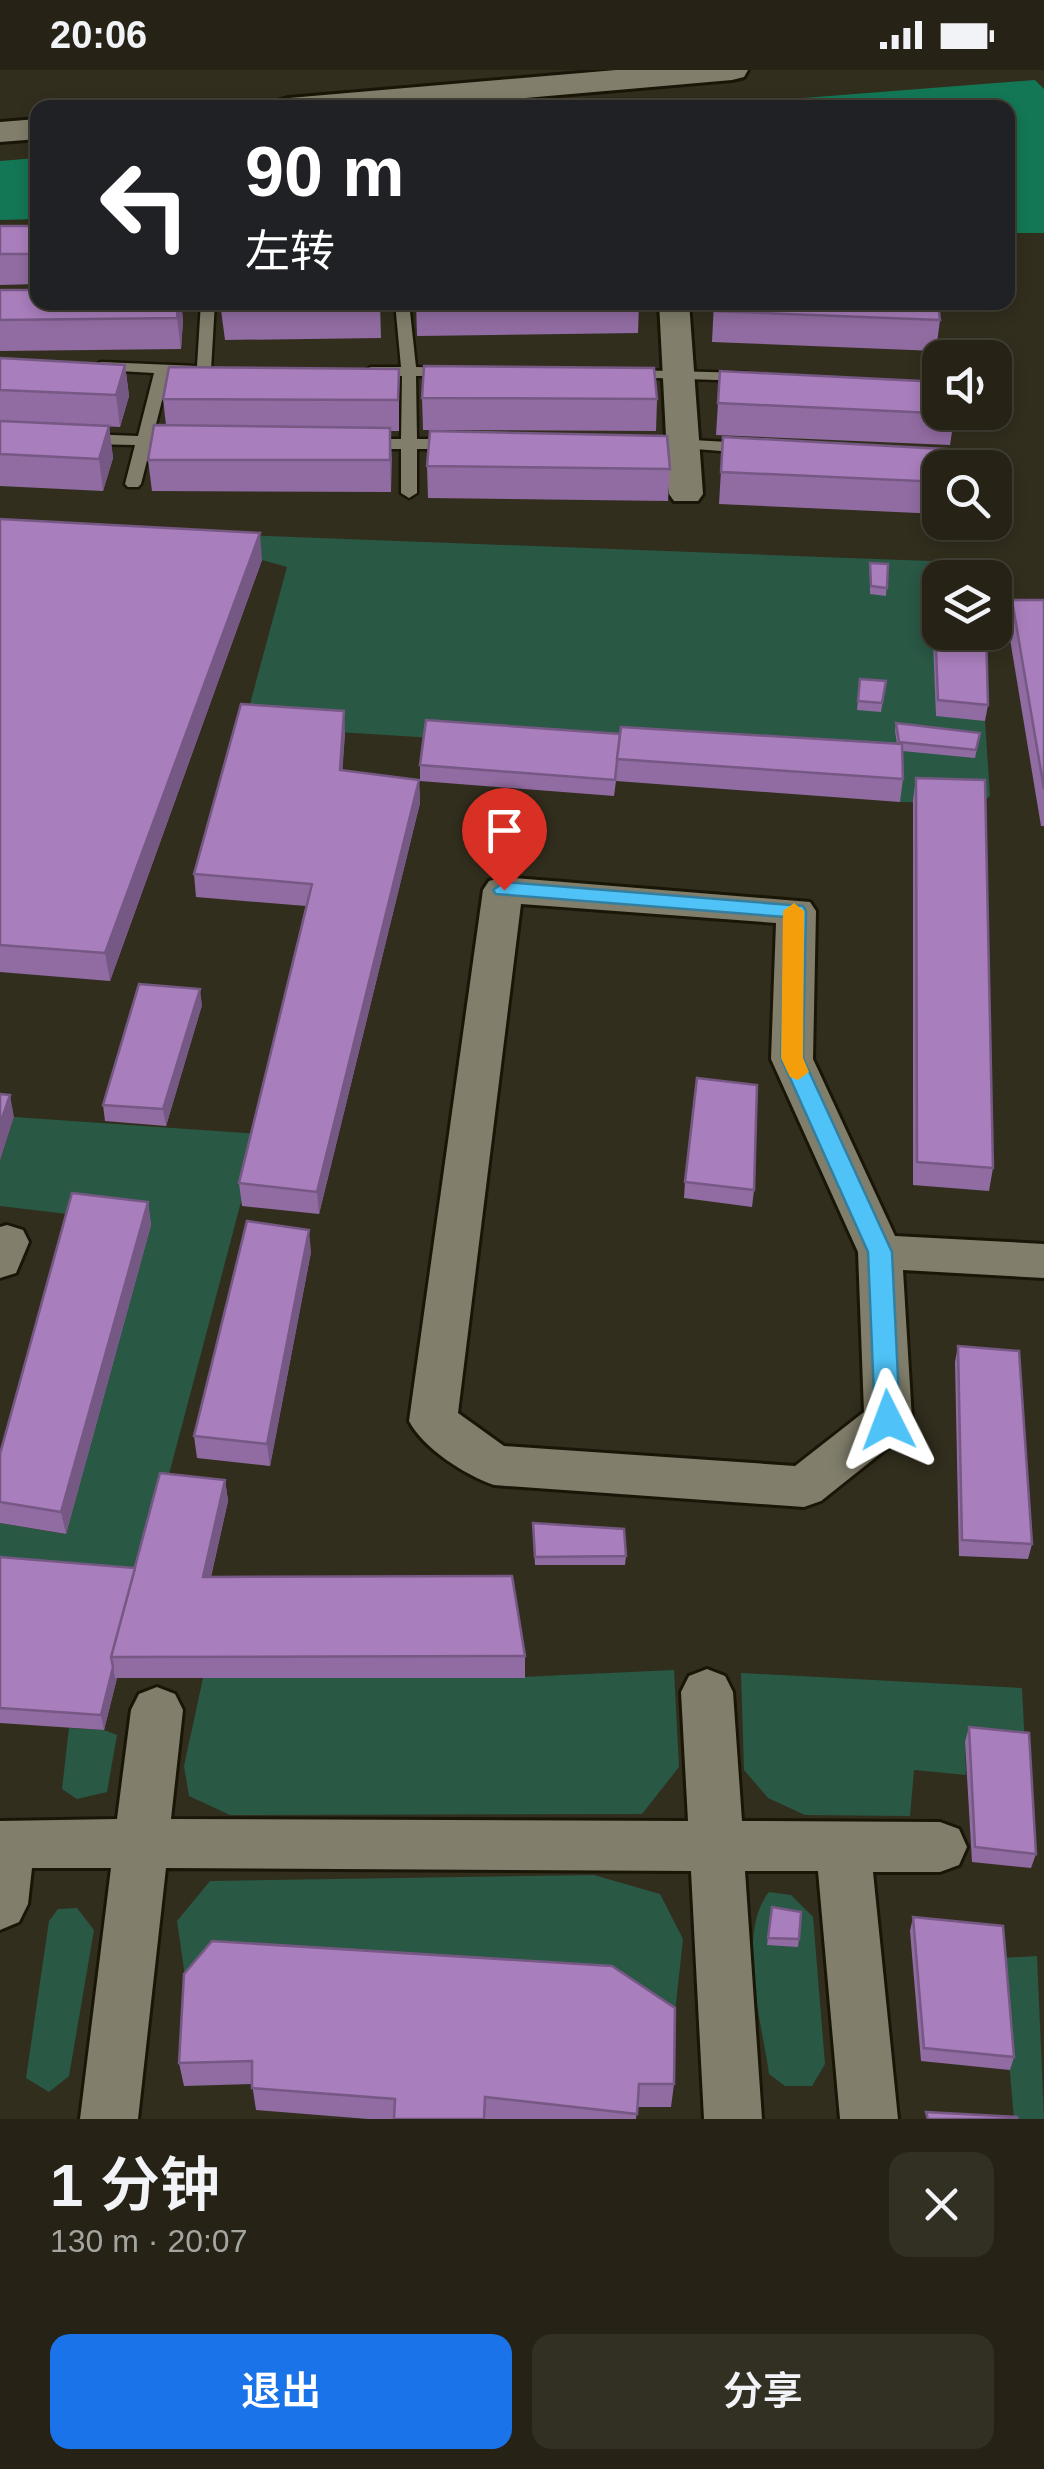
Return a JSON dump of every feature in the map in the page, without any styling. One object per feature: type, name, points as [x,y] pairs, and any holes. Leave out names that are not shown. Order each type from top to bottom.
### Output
[{"type":"street","points":[[382,100],[732,70]]},
{"type":"street","points":[[0,132],[30,130]]},
{"type":"street","points":[[675,310],[679,374],[674,444],[686,494]]},
{"type":"street","points":[[504,890],[796,911],[792,1058],[880,1252],[888,1420],[804,1487],[494,1465],[433,1420],[504,890]]},
{"type":"street","points":[[880,1252],[1044,1260]]},
{"type":"street","points":[[707,1692],[733,2119]]},
{"type":"street","points":[[109,2119],[157,1710]]},
{"type":"street","points":[[0,1904],[8,1843],[940,1846]]},
{"type":"street","points":[[843,1845],[869,2119]]},
{"type":"lane","points":[[204,370],[208,310]]},
{"type":"lane","points":[[403,310],[410,372],[409,493]]},
{"type":"lane","points":[[90,366],[222,370]]},
{"type":"lane","points":[[132,484],[162,370]]},
{"type":"lane","points":[[353,371],[467,372]]},
{"type":"lane","points":[[621,374],[759,377]]},
{"type":"lane","points":[[72,438],[200,442]]},
{"type":"lane","points":[[352,443],[468,444]]},
{"type":"lane","points":[[674,444],[759,448]]},
{"type":"green space","points":[[1035,80],[1044,89],[1044,233],[1015,233],[1015,100],[779,100]]},
{"type":"green space","points":[[30,159],[30,219],[0,220],[0,161]]},
{"type":"green space","points":[[0,526],[922,561],[922,650],[949,650],[985,721],[990,796],[981,803],[900,802],[899,767],[244,726],[287,567],[262,560]]},
{"type":"green space","points":[[14,1117],[259,1134],[140,1584],[0,1571],[0,1523],[65,1534],[76,1215],[0,1206],[0,1161]]},
{"type":"green space","points":[[674,1670],[679,1767],[642,1814],[230,1815],[189,1796],[184,1766],[203,1678],[522,1677]]},
{"type":"green space","points":[[741,1673],[1022,1688],[1025,1748],[965,1743],[966,1775],[914,1770],[910,1816],[805,1815],[768,1798],[744,1770]]},
{"type":"green space","points":[[69,1728],[104,1730],[117,1735],[107,1792],[77,1799],[62,1789]]},
{"type":"green space","points":[[594,1875],[660,1894],[683,1939],[673,2031],[188,1997],[177,1921],[210,1881]]},
{"type":"green space","points":[[769,1892],[791,1895],[813,1917],[825,2064],[812,2086],[785,2086],[769,2074],[753,1954],[759,1910]]},
{"type":"green space","points":[[77,1908],[94,1930],[69,2076],[49,2092],[26,2078],[49,1921],[58,1909]]},
{"type":"green space","points":[[1037,1956],[1044,2119],[1014,2119],[1000,1958]]},
{"type":"building","points":[[0,226],[30,226],[30,254],[0,254]]},
{"type":"building","points":[[0,290],[30,290],[30,310],[178,310],[177,318],[0,320]]},
{"type":"building","points":[[939,310],[940,320],[714,311]]},
{"type":"building","points":[[0,358],[125,365],[116,395],[0,390]]},
{"type":"building","points":[[424,366],[654,368],[657,399],[422,398]]},
{"type":"building","points":[[169,367],[399,369],[398,400],[163,399]]},
{"type":"building","points":[[720,371],[922,381],[922,412],[718,403]]},
{"type":"building","points":[[0,421],[109,426],[99,459],[0,454]]},
{"type":"building","points":[[154,425],[390,428],[390,460],[148,460]]},
{"type":"building","points":[[430,431],[667,436],[670,469],[427,466]]},
{"type":"building","points":[[723,437],[962,450],[922,450],[922,481],[721,472]]},
{"type":"building","points":[[0,519],[260,533],[105,953],[0,945]]},
{"type":"building","points":[[870,563],[888,564],[887,588],[871,586]]},
{"type":"building","points":[[1012,600],[1044,600],[1044,789]]},
{"type":"building","points":[[936,650],[986,650],[988,705],[938,700]]},
{"type":"building","points":[[860,679],[886,681],[882,703],[858,701]]},
{"type":"building","points":[[241,704],[344,711],[340,770],[419,780],[317,1192],[239,1183],[312,884],[194,874]]},
{"type":"building","points":[[426,720],[620,734],[615,780],[420,765]]},
{"type":"building","points":[[896,723],[980,733],[976,750],[899,742]]},
{"type":"building","points":[[621,727],[902,744],[903,779],[617,759]]},
{"type":"building","points":[[916,778],[985,780],[993,1168],[917,1162]]},
{"type":"building","points":[[139,984],[200,989],[163,1109],[103,1105]]},
{"type":"building","points":[[697,1078],[757,1085],[754,1190],[685,1182]]},
{"type":"building","points":[[0,1094],[10,1095],[0,1124]]},
{"type":"building","points":[[72,1193],[148,1202],[61,1512],[0,1502],[0,1454]]},
{"type":"building","points":[[247,1221],[309,1230],[267,1444],[194,1436]]},
{"type":"building","points":[[958,1346],[1019,1351],[1032,1544],[962,1540]]},
{"type":"building","points":[[160,1473],[225,1480],[203,1577],[512,1576],[525,1656],[111,1657]]},
{"type":"building","points":[[533,1523],[624,1529],[626,1556],[535,1557]]},
{"type":"building","points":[[0,1557],[135,1568],[111,1657],[113,1667],[101,1715],[0,1708]]},
{"type":"building","points":[[969,1727],[1029,1733],[1036,1854],[975,1847]]},
{"type":"building","points":[[772,1907],[801,1912],[799,1939],[768,1938]]},
{"type":"building","points":[[913,1917],[1003,1926],[1014,2057],[924,2048]]},
{"type":"building","points":[[212,1941],[612,1966],[675,2008],[674,2084],[639,2084],[637,2114],[485,2097],[484,2119],[394,2119],[395,2099],[252,2088],[252,2061],[179,2063],[184,1974]]},
{"type":"building","points":[[926,2112],[1017,2117],[1017,2119],[928,2119]]},
{"type":"slow traffic","points":[[794,911],[792,1058],[798,1072]]},
{"type":"route","points":[[504,890],[796,911],[792,1058],[880,1252],[888,1420]]}]
